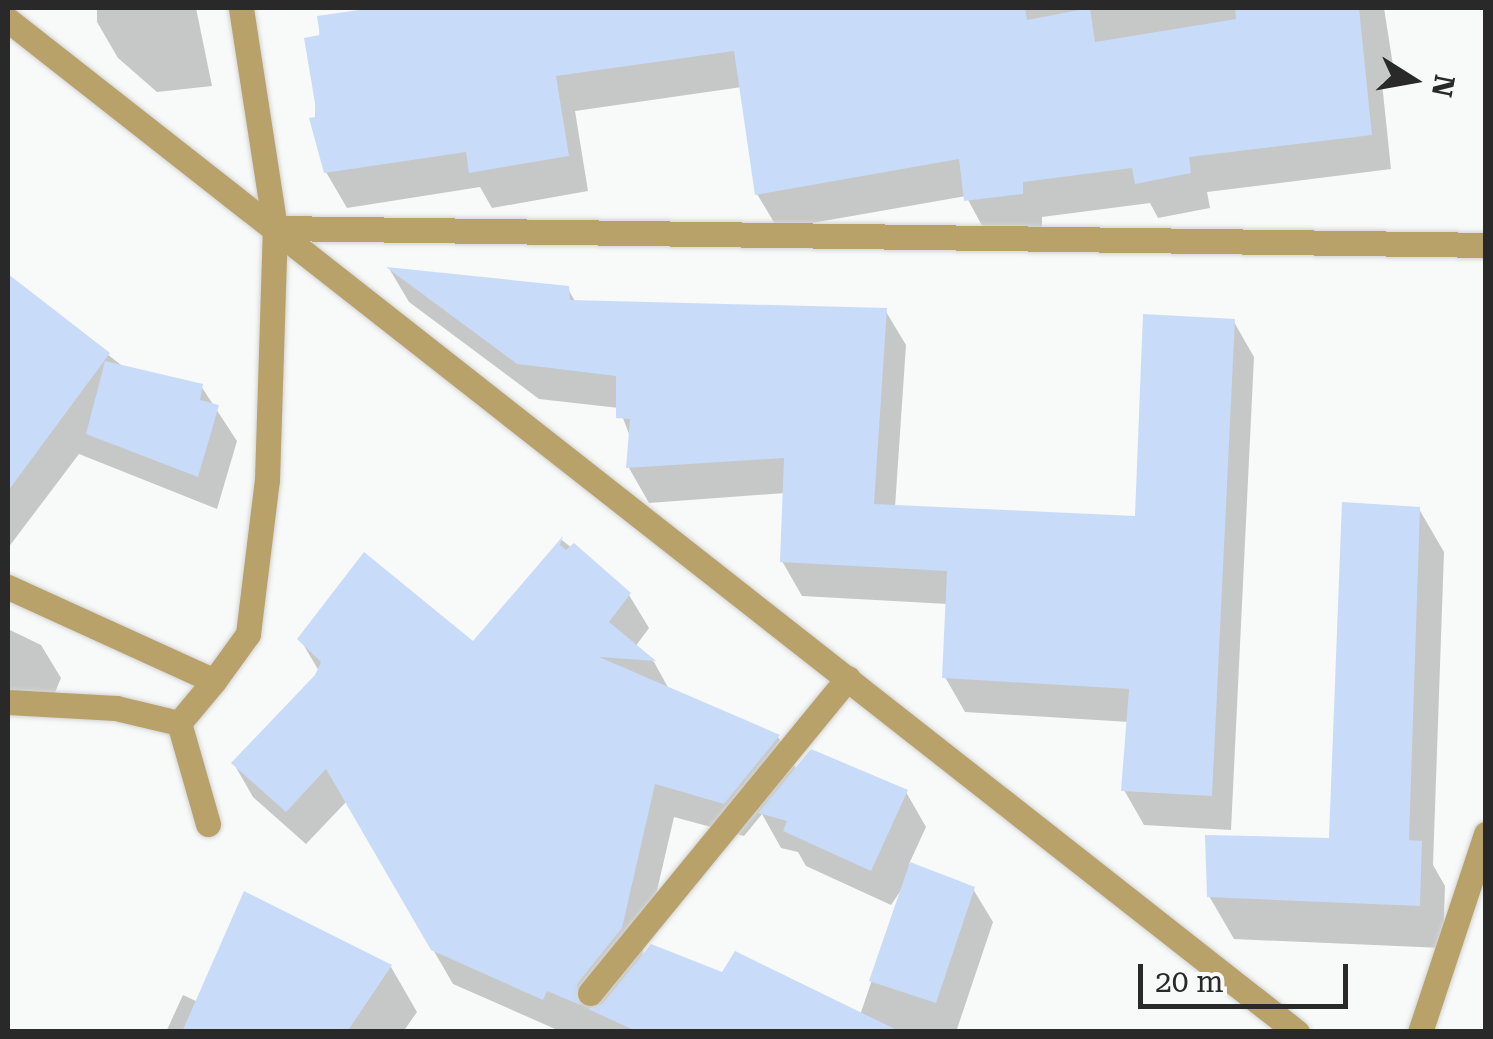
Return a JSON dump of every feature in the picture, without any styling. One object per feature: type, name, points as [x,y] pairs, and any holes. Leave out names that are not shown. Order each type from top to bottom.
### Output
[{"type":"street","points":[[180,723],[248,634],[267,480],[274,228],[242,8]]},
{"type":"street","points":[[8,20],[1297,1032]]},
{"type":"street","points":[[274,228],[1486,245]]},
{"type":"street","points":[[8,587],[214,680]]},
{"type":"street","points":[[590,993],[848,678]]},
{"type":"street","points":[[8,702],[116,708],[180,723]]},
{"type":"street","points":[[180,723],[208,824]]},
{"type":"street","points":[[1420,1032],[1486,834]]},
{"type":"building","points":[[373,8],[1025,8],[1027,20],[1090,8],[1095,42],[1236,19],[1235,8],[1359,8],[1372,135],[1189,157],[1191,173],[1135,184],[1132,168],[1023,182],[1023,194],[964,201],[959,159],[755,195],[734,51],[556,76],[569,156],[469,173],[466,152],[324,173],[309,118],[315,117],[315,103],[304,38],[320,35],[317,16]]},
{"type":"building","points":[[386,267],[569,286],[570,300],[887,308],[874,504],[1135,516],[1143,314],[1235,319],[1212,796],[1121,791],[1129,689],[942,678],[947,571],[780,562],[784,458],[626,468],[630,419],[616,418],[616,376],[517,364]]},
{"type":"building","points":[[8,274],[110,353],[8,491]]},
{"type":"building","points":[[105,361],[203,384],[200,400],[219,405],[198,477],[86,434]]},
{"type":"building","points":[[1342,502],[1420,507],[1409,840],[1422,841],[1420,906],[1207,897],[1205,835],[1329,838]]},
{"type":"building","points":[[563,536],[560,545],[566,550],[574,543],[631,593],[609,622],[656,661],[599,657],[780,735],[724,804],[655,784],[622,928],[577,984],[580,1005],[547,991],[543,1000],[431,950],[326,769],[286,812],[231,763],[315,675],[321,662],[297,639],[364,552],[473,641]]},
{"type":"building","points":[[811,749],[908,790],[871,871],[783,831],[787,821],[758,813]]},
{"type":"building","points":[[910,862],[975,887],[936,1003],[869,981]]},
{"type":"building","points":[[244,891],[392,965],[347,1032],[182,1032]]},
{"type":"building","points":[[651,944],[722,972],[735,951],[901,1032],[638,1032],[588,1009],[603,1003]]}]
